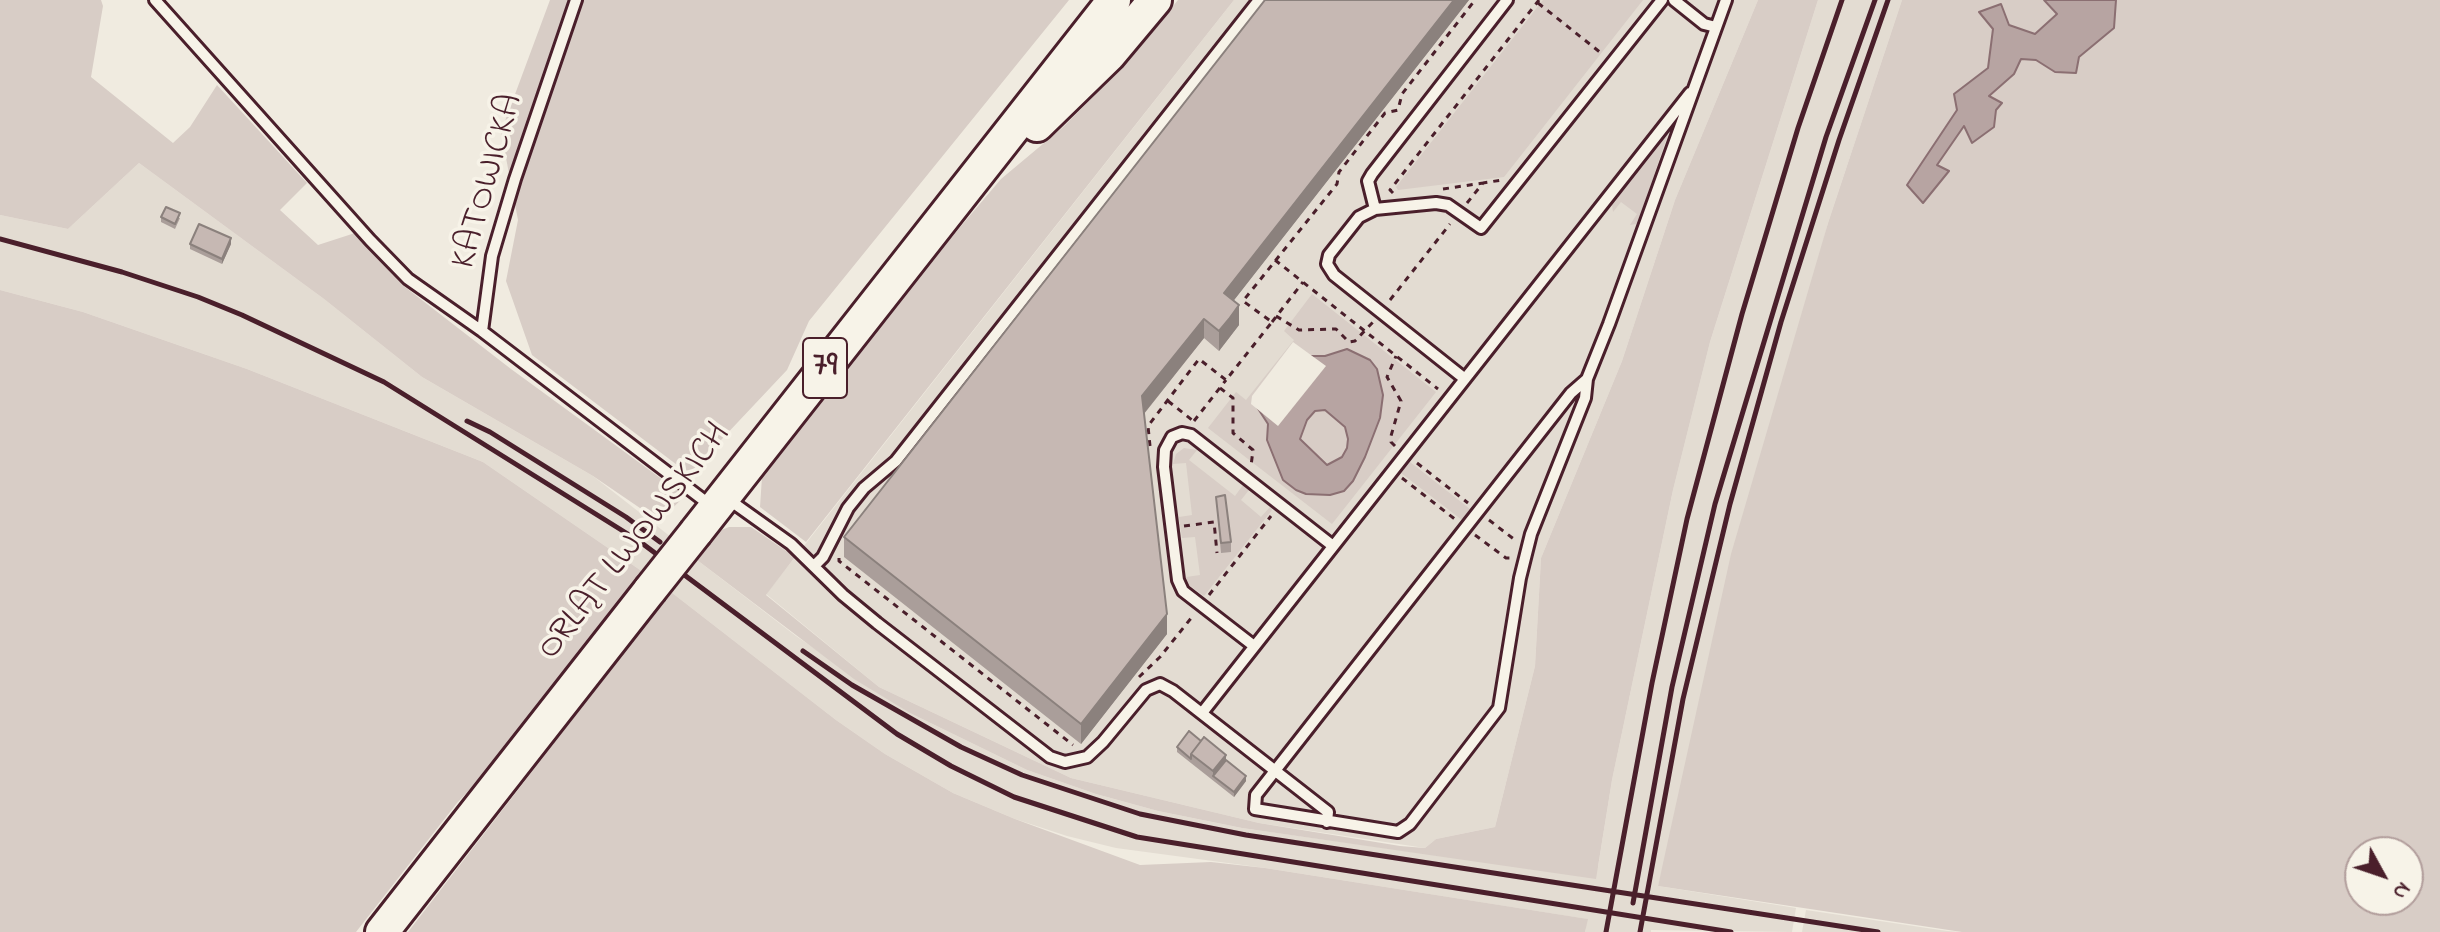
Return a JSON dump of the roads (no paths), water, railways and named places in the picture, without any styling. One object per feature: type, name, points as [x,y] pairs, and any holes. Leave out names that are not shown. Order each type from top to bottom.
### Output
[{"type":"main road","name":"ORLĄT LWOWSKICH","points":[[382,932],[1114,0]]},
{"type":"main road","name":"ORLĄT LWOWSKICH","points":[[955,205],[1109,55],[1155,0]]},
{"type":"lane","points":[[155,0],[408,279],[482,331],[712,512],[791,544],[855,605],[1050,757],[1065,762],[1087,757],[1146,690],[1160,684],[1328,812],[1327,822]]},
{"type":"lane","name":"KATOWICKA","points":[[482,331],[492,256],[576,0]]},
{"type":"lane","points":[[815,565],[823,557],[848,508],[864,488],[896,461],[1259,0]]},
{"type":"lane","points":[[1375,209],[1368,181],[1372,174],[1507,0]]},
{"type":"lane","points":[[1465,379],[1334,275],[1327,264],[1329,255],[1359,217],[1375,209],[1436,203],[1448,205],[1481,228],[1662,0]]},
{"type":"lane","points":[[1674,0],[1704,24],[1716,27]]},
{"type":"lane","points":[[1587,379],[1571,393],[1256,795],[1255,809],[1398,832],[1410,824],[1499,708],[1520,578],[1531,534],[1585,398],[1587,379],[1726,0]]},
{"type":"lane","points":[[1202,713],[1696,85]]},
{"type":"lane","points":[[1254,646],[1183,591],[1178,580],[1164,467],[1165,450],[1172,437],[1182,433],[1191,435],[1333,546]]},
{"type":"railway","points":[[1606,932],[1652,683],[1687,519],[1742,314],[1798,128],[1842,0]]},
{"type":"railway","points":[[1633,903],[1672,687],[1715,504],[1826,137],[1875,0]]},
{"type":"railway","points":[[1640,932],[1683,699],[1730,504],[1781,322],[1888,0]]},
{"type":"railway","points":[[0,239],[122,272],[198,297],[384,382],[639,541],[897,734],[951,766],[1014,797],[1137,837],[1731,932]]},
{"type":"railway","points":[[467,421],[490,432],[626,517],[660,542]]},
{"type":"railway","points":[[803,651],[852,685],[961,747],[1022,775],[1140,814],[1246,835],[1878,932]]}]
